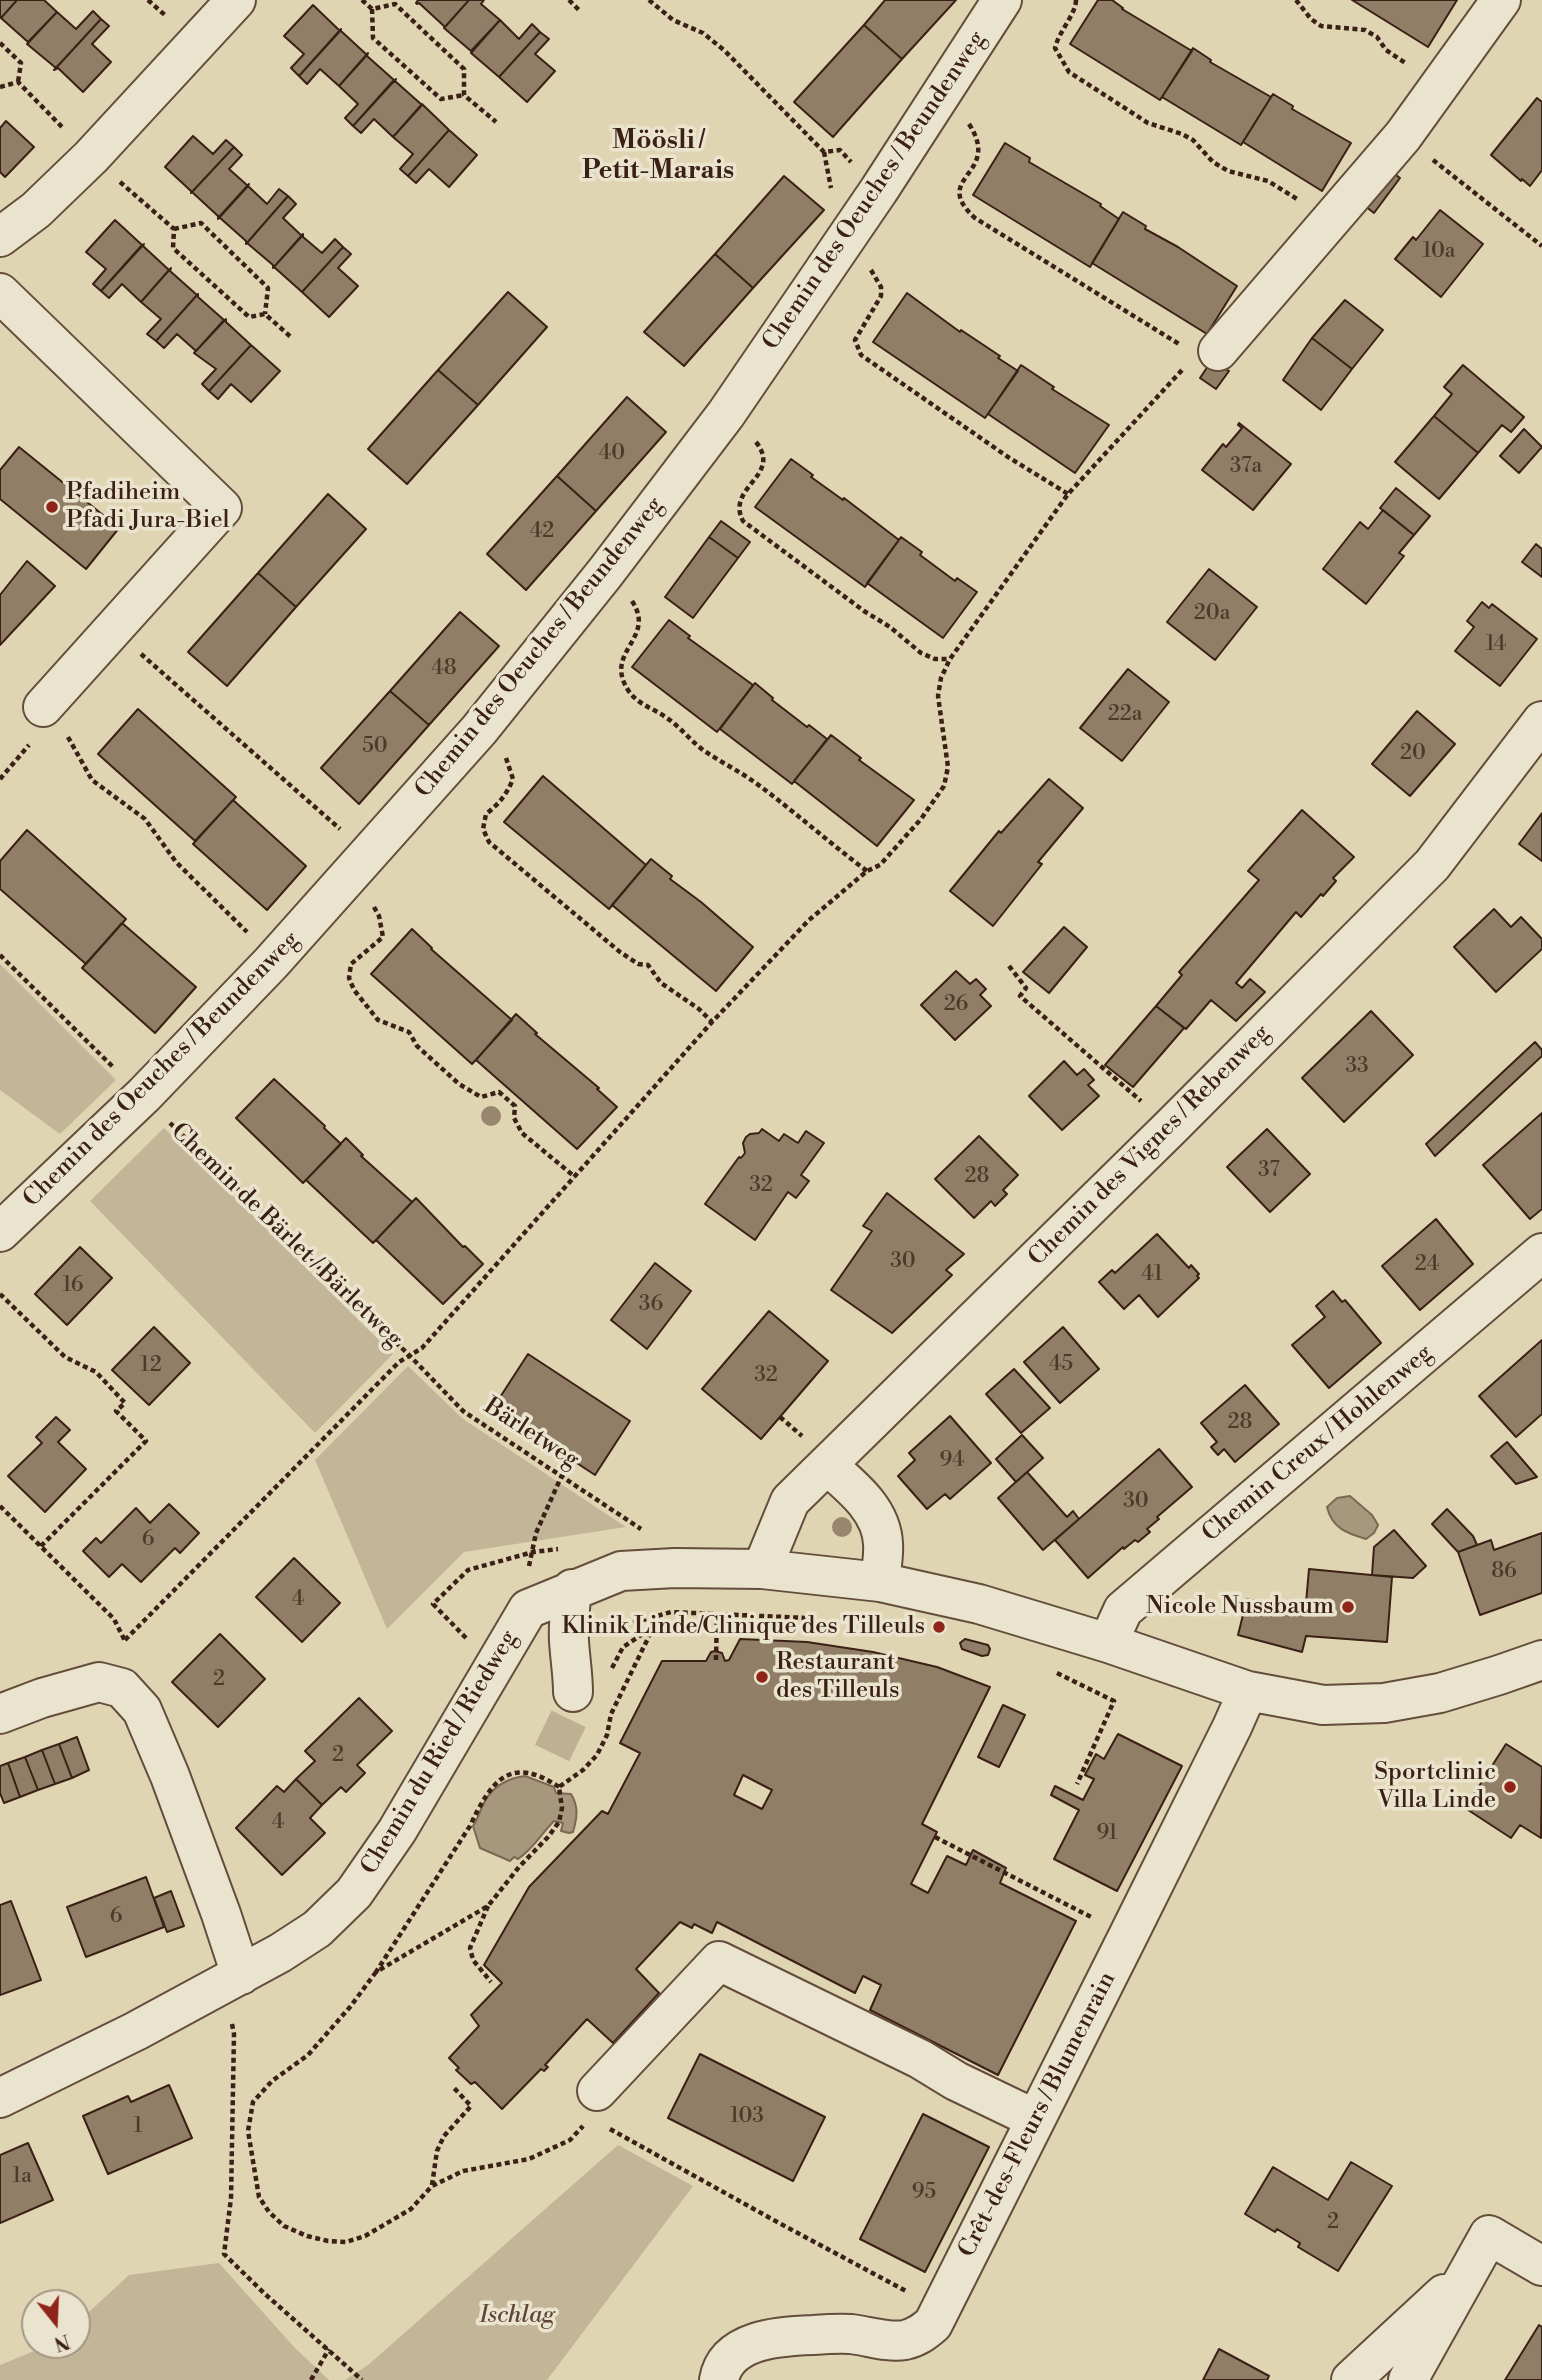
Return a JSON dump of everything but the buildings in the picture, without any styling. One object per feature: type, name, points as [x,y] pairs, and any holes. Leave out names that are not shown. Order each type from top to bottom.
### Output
[{"type":"street","points":[[0,237],[36,210],[91,157],[236,0]]},
{"type":"street","name":"Chemin des Oeuches / Beundenweg","points":[[0,1232],[144,1095],[271,963],[478,730],[621,552],[726,414],[879,190],[1002,0]]},
{"type":"street","points":[[1197,355],[1403,136],[1501,0]]},
{"type":"street","points":[[0,293],[222,508],[53,716]]},
{"type":"street","name":"Chemin des Vignes / Rebenweg","points":[[762,1569],[790,1501],[1171,1127],[1432,865],[1542,721]]},
{"type":"street","name":"Chemin Creux / Hohlenweg","points":[[1108,1643],[1123,1610],[1542,1253]]},
{"type":"street","points":[[828,1466],[855,1490],[876,1516],[884,1542],[880,1582]]},
{"type":"street","name":"Chemin du Ried / Riedweg","points":[[0,2098],[230,1981],[317,1929],[354,1893],[397,1831],[528,1609],[621,1571],[675,1568],[762,1569]]},
{"type":"street","points":[[762,1569],[880,1582],[960,1599],[1108,1643],[1248,1691],[1324,1705],[1384,1703],[1440,1693],[1542,1660]]},
{"type":"street","points":[[572,1589],[568,1620],[573,1692]]},
{"type":"street","points":[[0,1714],[42,1698],[99,1682],[122,1688],[142,1710],[170,1776],[221,1914],[230,1981]]},
{"type":"street","name":"Crêt-des-Fleurs / Blumenrain","points":[[719,2380],[723,2366],[729,2358],[754,2343],[769,2339],[848,2333],[902,2340],[921,2334],[933,2324],[1248,1691]]},
{"type":"street","points":[[595,2104],[719,1961],[1035,2119]]},
{"type":"street","points":[[1408,2380],[1489,2235],[1542,2266]]},
{"type":"street","points":[[1351,2380],[1469,2272]]},
{"type":"path","points":[[362,0],[372,9],[373,38],[441,99],[464,95]]},
{"type":"path","points":[[569,0],[579,10]]},
{"type":"path","points":[[649,0],[673,20],[703,33],[725,51],[824,152],[840,150],[879,190]]},
{"type":"path","points":[[1076,0],[1076,6],[1060,32],[1055,48],[1069,72],[1148,123],[1193,140],[1213,162],[1228,171],[1268,181],[1302,202]]},
{"type":"path","points":[[1296,0],[1311,19],[1321,26],[1365,30],[1377,37],[1386,50],[1405,63]]},
{"type":"path","points":[[372,9],[395,4],[464,69],[464,95],[496,122]]},
{"type":"path","points":[[0,43],[21,62],[18,82]]},
{"type":"path","points":[[18,82],[91,157],[174,229]]},
{"type":"path","points":[[0,87],[18,82]]},
{"type":"path","points":[[125,1640],[399,1362],[422,1348],[712,1021],[810,920],[867,871],[880,865],[921,819],[944,786],[948,767],[938,696],[941,678],[950,659],[1068,494],[1197,355],[1117,308],[975,218],[964,208],[958,198],[959,189],[978,160],[977,137]]},
{"type":"path","points":[[1427,155],[1542,246]]},
{"type":"path","points":[[174,229],[201,223],[268,288],[265,314]]},
{"type":"path","points":[[174,229],[173,248],[249,317],[265,314]]},
{"type":"path","points":[[867,265],[876,275],[881,296],[880,302],[855,340],[861,355],[1008,457],[1068,494]]},
{"type":"path","points":[[265,314],[292,338]]},
{"type":"path","points":[[754,440],[764,459],[761,470],[738,506],[743,521],[890,627],[921,653],[935,659],[950,659]]},
{"type":"path","points":[[636,608],[638,630],[621,663],[620,674],[629,692],[647,708],[666,717],[701,749],[750,779],[821,832],[832,845],[867,871]]},
{"type":"path","points":[[138,651],[368,853]]},
{"type":"path","points":[[53,716],[92,780],[145,819],[176,862],[253,939]]},
{"type":"path","points":[[510,765],[513,779],[508,792],[486,814],[483,829],[489,842],[620,952],[638,964],[648,965],[661,983],[712,1021]]},
{"type":"path","points":[[379,916],[383,937],[352,964],[349,978],[354,990],[379,1020],[409,1032],[417,1046],[459,1084],[481,1097],[499,1092],[515,1106],[514,1118],[522,1133],[575,1177]]},
{"type":"path","points":[[0,955],[121,1076]]},
{"type":"path","points":[[1009,966],[1026,988],[1020,996],[1171,1127]]},
{"type":"path","name":"Chemin de Bärlet / Bärletweg","points":[[162,1115],[411,1357]]},
{"type":"path","points":[[0,1294],[65,1357],[96,1372],[125,1403],[116,1411],[146,1441],[41,1546]]},
{"type":"path","name":"Bärletweg","points":[[411,1357],[463,1411],[642,1529]]},
{"type":"path","points":[[528,1609],[523,1591],[536,1533],[562,1475]]},
{"type":"path","points":[[0,1506],[114,1619],[125,1640],[122,1688]]},
{"type":"path","points":[[467,1639],[433,1604],[468,1570],[533,1552],[560,1549]]},
{"type":"path","points":[[625,1625],[664,1613],[809,1618]]},
{"type":"path","points":[[716,1660],[717,1616]]},
{"type":"path","points":[[848,1622],[887,1627]]},
{"type":"path","points":[[609,1673],[623,1647],[653,1628],[611,1714]]},
{"type":"path","points":[[713,1652],[714,1630]]},
{"type":"path","points":[[1057,1673],[1115,1699],[1077,1784]]},
{"type":"path","points":[[560,1791],[597,1755],[607,1735],[611,1714],[610,1701]]},
{"type":"path","points":[[491,1982],[473,1960],[470,1948],[488,1906],[519,1867],[548,1837],[559,1822],[562,1808],[560,1791],[548,1780],[528,1772],[510,1773],[497,1782],[482,1801],[470,1826],[376,1972],[350,2007],[308,2055],[272,2081],[253,2102],[248,2131],[259,2197],[269,2212],[284,2226],[317,2238],[346,2242],[365,2236],[411,2209],[432,2186],[463,2171],[529,2159],[570,2140],[595,2104],[614,2132],[917,2297],[941,2307]]},
{"type":"path","points":[[935,1837],[1128,1936]]},
{"type":"path","points":[[376,1972],[488,1906]]},
{"type":"path","points":[[230,1981],[227,2007],[234,2034],[231,2198],[224,2254],[362,2380]]},
{"type":"path","points":[[432,2186],[437,2151],[444,2136],[471,2106],[454,2088]]},
{"type":"path","points":[[311,2380],[329,2349]]},
{"type":"green space","points":[[0,964],[116,1080],[60,1134],[0,1090]]},
{"type":"green space","points":[[164,1128],[393,1354],[315,1433],[90,1201]]},
{"type":"green space","points":[[408,1366],[463,1419],[626,1527],[464,1552],[387,1629],[315,1460]]},
{"type":"green space","name":"Ischlag","points":[[618,2145],[693,2186],[547,2380],[345,2380],[368,2365]]},
{"type":"green space","points":[[219,2263],[294,2347],[329,2380],[0,2380],[0,2365],[21,2356],[21,2359],[91,2359],[91,2310],[129,2275]]},
{"type":"shaded area","points":[[1350,1496],[1372,1515],[1378,1525],[1374,1533],[1366,1539],[1341,1529],[1329,1514],[1327,1507],[1337,1498]]},
{"type":"shaded area","points":[[525,1776],[554,1787],[556,1793],[571,1794],[576,1808],[576,1822],[573,1832],[569,1833],[561,1831],[563,1823],[554,1821],[528,1851],[518,1859],[514,1857],[510,1861],[480,1848],[473,1826],[486,1799],[495,1789],[512,1779]]},
{"type":"tunnel","points":[[552,1753],[569,1718],[573,1692]]},
{"type":"place","name":"Pfadiheim Pfadi Jura-Biel","points":[[52,507]]},
{"type":"place","name":"Nicole Nussbaum","points":[[1348,1607]]},
{"type":"place","name":"Klinik Linde/Clinique des Tilleuls","points":[[939,1627]]},
{"type":"place","name":"Restaurant des Tilleuls","points":[[762,1677]]},
{"type":"place","name":"Sportclinic Villa Linde","points":[[1510,1787]]},
{"type":"district","name":"Möösli / Petit-Marais","points":[[658,157]]}]
